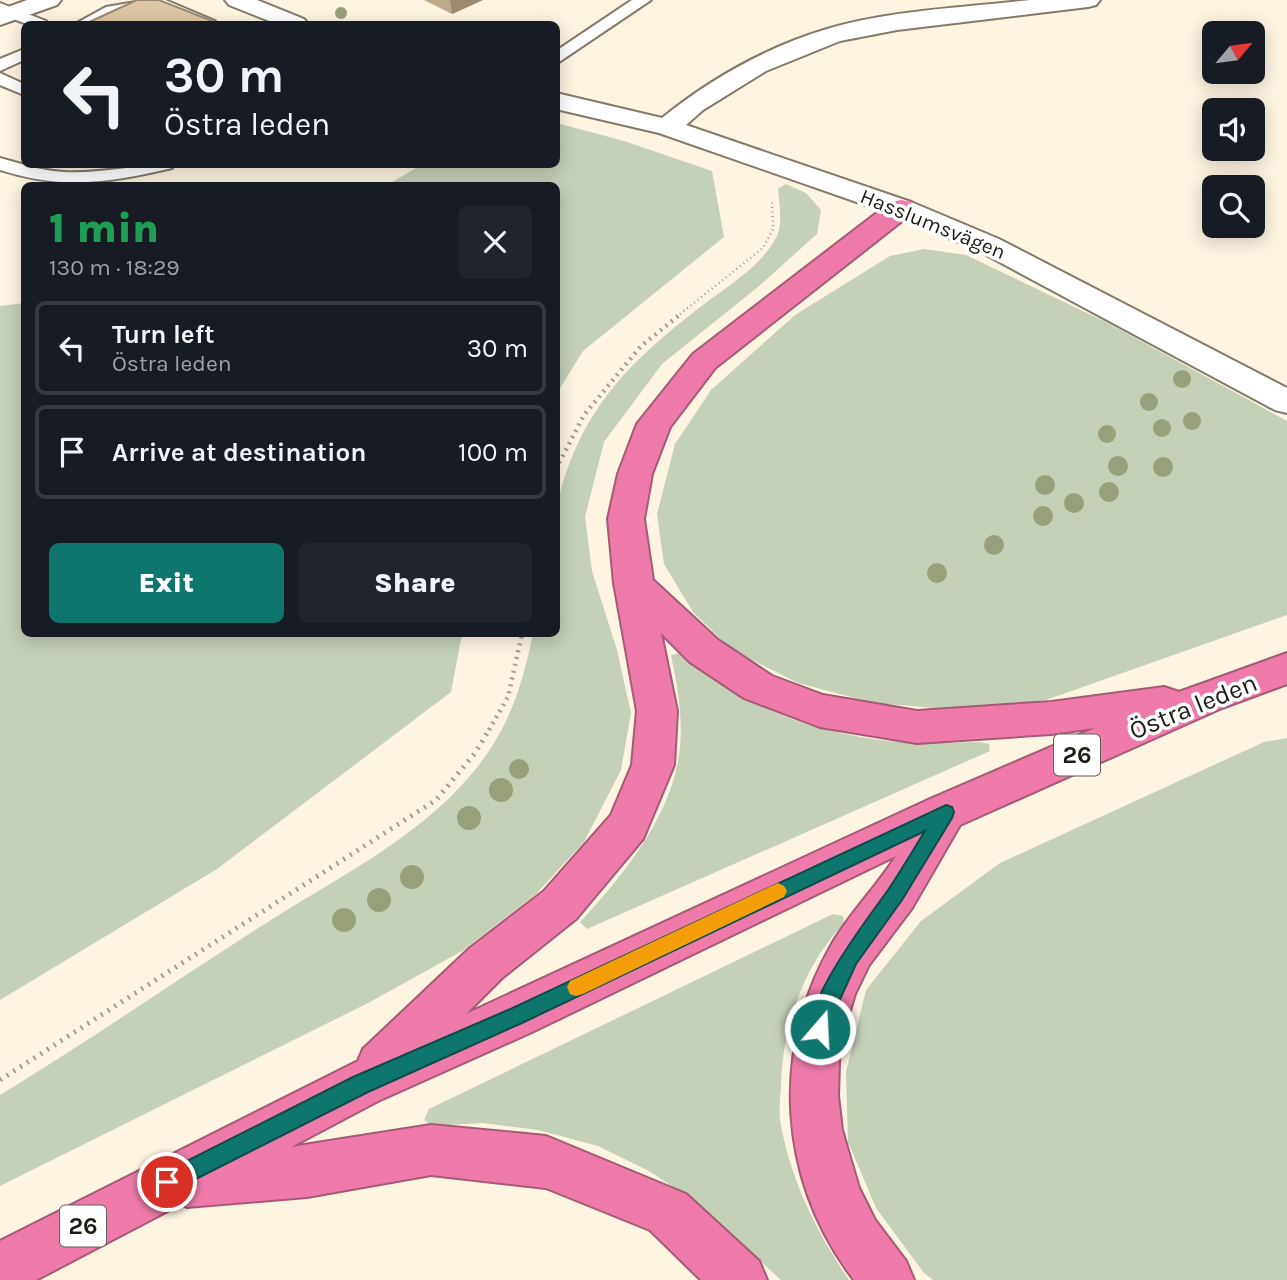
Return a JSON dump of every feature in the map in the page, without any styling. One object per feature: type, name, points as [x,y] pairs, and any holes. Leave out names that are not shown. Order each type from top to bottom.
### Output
[{"type":"highway","points":[[360,1084],[486,963],[560,905],[628,826],[653,765],[657,711],[633,583],[626,519],[635,474],[654,424],[704,361],[901,208]]},
{"type":"highway","points":[[633,583],[704,652],[758,687],[820,711],[917,727],[1051,718],[1208,697]]},
{"type":"highway","name":"Östra leden","points":[[0,1270],[360,1084],[528,1011],[946,812],[1208,697],[1287,668]]},
{"type":"highway","points":[[887,1280],[854,1234],[823,1167],[813,1099],[814,1051],[826,1007],[849,957],[895,894],[946,812]]},
{"type":"highway","points":[[167,1182],[307,1171],[431,1150],[546,1162],[667,1212],[740,1280]]},
{"type":"street","points":[[5,13],[49,0]]},
{"type":"street","points":[[667,127],[694,105],[757,66],[834,35],[897,23],[1088,0]]},
{"type":"street","points":[[243,1],[289,21]]},
{"type":"street","name":"Hasslumsvägen","points":[[560,102],[667,127],[996,238],[1287,402]]},
{"type":"lane","points":[[560,56],[643,0]]},
{"type":"lane","points":[[89,21],[112,10],[159,3],[202,21]]},
{"type":"lane","points":[[180,12],[197,4]]},
{"type":"lane","points":[[5,13],[30,21]]},
{"type":"lane","points":[[0,66],[21,56]]},
{"type":"lane","points":[[0,78],[21,88]]},
{"type":"lane","points":[[0,164],[32,176],[79,180],[121,175],[149,168]]},
{"type":"path","points":[[560,461],[584,415],[641,346],[763,248],[773,229],[772,195]]},
{"type":"path","points":[[0,1080],[436,800],[476,752],[508,698],[521,637]]},
{"type":"green space","points":[[560,124],[624,141],[712,171],[724,237],[583,351],[560,388],[560,182],[392,182],[416,168],[560,168]]},
{"type":"green space","points":[[786,184],[806,193],[821,210],[817,234],[758,287],[662,364],[604,442],[585,517],[592,571],[617,650],[631,713],[621,770],[584,842],[536,894],[462,951],[370,1002],[0,1186],[0,1095],[372,858],[423,821],[469,777],[494,744],[511,710],[532,637],[560,637],[560,494],[567,470],[592,417],[624,374],[643,355],[747,272],[764,255],[779,231],[778,189]]},
{"type":"green space","points":[[924,249],[966,255],[1106,322],[1287,421],[1287,615],[1046,700],[959,710],[874,703],[798,683],[732,650],[693,612],[664,564],[657,514],[675,444],[711,390],[795,315],[890,256]]},
{"type":"green space","points":[[21,303],[21,637],[461,637],[451,692],[217,869],[0,1000],[0,306]]},
{"type":"green space","points":[[680,653],[756,703],[809,725],[900,742],[980,742],[989,744],[990,751],[587,929],[580,922],[644,842],[668,795],[676,771],[681,734],[679,700],[671,655]]},
{"type":"green space","points":[[1287,738],[1287,1280],[933,1280],[924,1273],[876,1208],[848,1142],[846,1072],[866,990],[921,921],[1000,863],[1264,742]]},
{"type":"green space","points":[[833,914],[843,916],[844,923],[817,959],[790,1021],[782,1066],[780,1116],[790,1163],[806,1204],[849,1280],[781,1280],[697,1203],[649,1171],[598,1146],[538,1130],[483,1123],[433,1126],[424,1120],[429,1109]]},
{"type":"building","points":[[137,0],[159,0],[212,21],[92,21]]},
{"type":"slow traffic","points":[[576,987],[778,891]]},
{"type":"route","points":[[167,1182],[360,1084],[515,1016],[946,812],[895,894],[849,957],[826,1007],[820,1029]]}]
